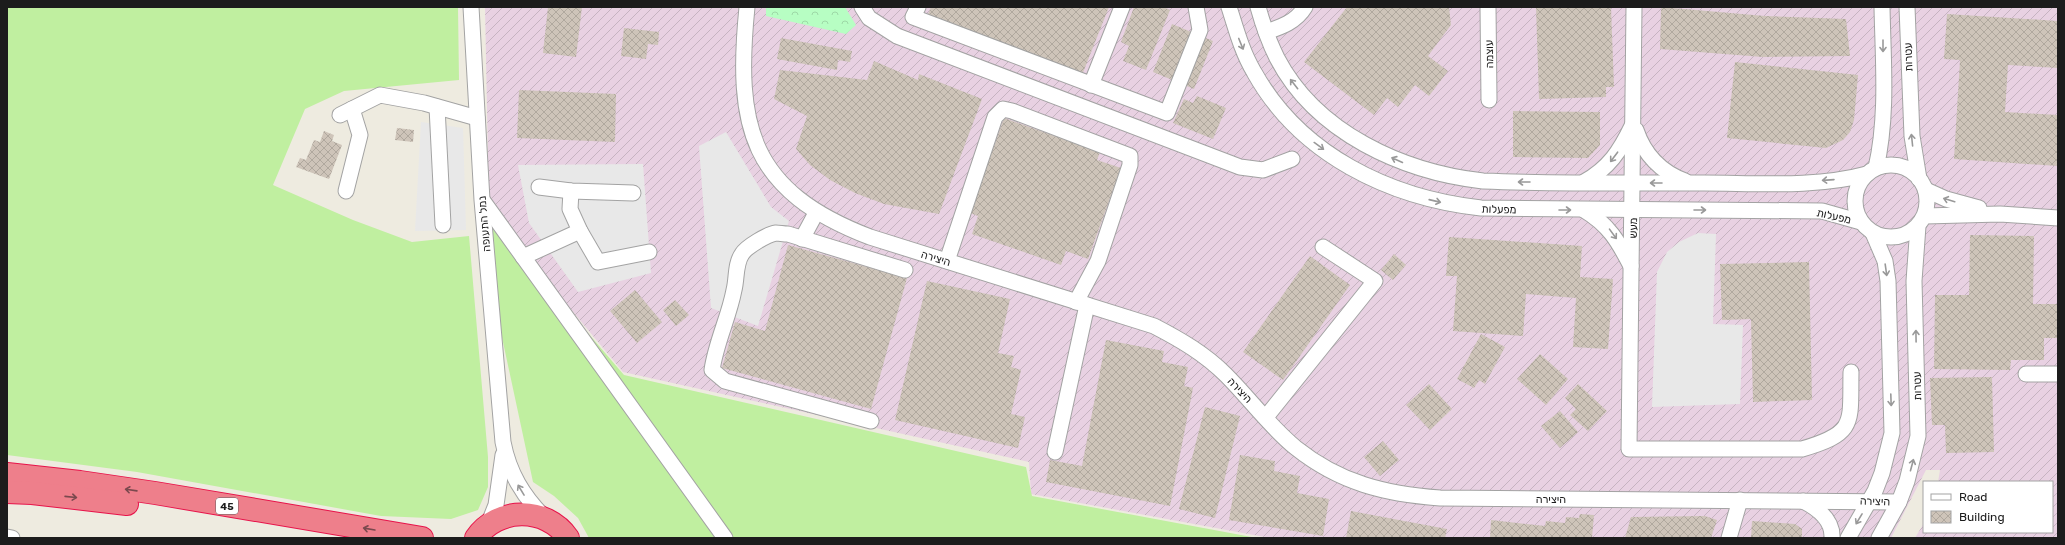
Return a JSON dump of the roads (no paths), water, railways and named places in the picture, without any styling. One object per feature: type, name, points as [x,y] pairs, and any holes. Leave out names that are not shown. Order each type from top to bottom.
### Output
[{"type":"highway","points":[[7,474],[32,485]]},
{"type":"highway","name":"45","points":[[32,485],[80,482],[422,538]]},
{"type":"highway","points":[[7,492],[32,485]]},
{"type":"highway","name":"45","points":[[32,485],[341,538]]},
{"type":"highway","points":[[475,534],[502,518],[517,514],[532,515],[546,520],[560,529],[568,538]]},
{"type":"street","name":"נמל התעופה","points":[[471,7],[482,200],[503,442],[499,491],[496,505],[475,534]]},
{"type":"street","name":"היצירה","points":[[747,7],[743,69],[745,101],[750,128],[762,157],[777,179],[816,213],[841,226],[870,237],[1154,326],[1186,342],[1226,375],[1295,447],[1316,462],[1359,484],[1385,492],[1440,498],[1899,502]]},
{"type":"street","points":[[862,7],[869,18],[896,36],[1240,167],[1263,170],[1292,159]]},
{"type":"street","points":[[918,7],[914,17],[1167,113],[1200,30],[1196,7]]},
{"type":"street","points":[[1091,85],[1122,7]]},
{"type":"street","name":"מפעלות","points":[[1229,7],[1240,41],[1254,72],[1270,98],[1309,140],[1337,160],[1366,176],[1422,198],[1456,206],[1481,208],[1822,211],[1861,222]]},
{"type":"street","points":[[1258,7],[1266,32],[1278,59],[1292,82],[1311,104],[1327,119],[1352,137],[1379,152],[1430,172],[1461,179],[1512,182],[1813,182],[1854,177],[1895,165],[1908,170],[1922,184],[1946,200],[2000,214]]},
{"type":"street","points":[[1266,32],[1284,26],[1300,16],[1306,7]]},
{"type":"street","name":"עוצמה","points":[[1488,7],[1489,100]]},
{"type":"street","name":"מעש","points":[[1634,7],[1633,210],[1629,448],[1802,449],[1828,441],[1843,430],[1850,418],[1851,372]]},
{"type":"street","points":[[1882,7],[1883,121],[1881,147],[1872,171],[1860,182],[1855,197],[1856,213],[1861,222],[1873,233],[1882,237],[1896,237],[1910,232],[1921,221],[1927,203],[1922,184]]},
{"type":"street","name":"עטרות","points":[[1907,7],[1912,136],[1922,184]]},
{"type":"street","points":[[346,191],[360,135],[346,112],[380,95],[400,98],[477,118]]},
{"type":"street","points":[[437,107],[444,225]]},
{"type":"street","points":[[947,261],[995,117],[1003,109],[1012,111],[1130,156],[1130,165],[1098,262],[1082,303],[1055,452]]},
{"type":"street","points":[[1582,182],[1600,174],[1623,145],[1633,123]]},
{"type":"street","points":[[1633,123],[1644,149],[1653,161],[1668,173],[1694,183]]},
{"type":"street","points":[[539,187],[571,190],[633,192]]},
{"type":"street","points":[[571,190],[570,209],[580,231],[598,262],[649,252]]},
{"type":"street","points":[[482,200],[725,538]]},
{"type":"street","points":[[1584,210],[1598,218],[1611,231],[1632,267]]},
{"type":"street","points":[[802,239],[816,213]]},
{"type":"street","points":[[1921,221],[2000,214],[2058,218]]},
{"type":"street","name":"עטרות","points":[[1879,538],[1899,502],[1907,481],[1918,436],[1914,281],[1921,221]]},
{"type":"street","points":[[523,257],[580,231]]},
{"type":"street","points":[[871,421],[725,381],[712,370],[714,355],[727,319],[734,289],[736,272],[742,254],[756,242],[775,233],[802,239],[905,270]]},
{"type":"street","points":[[1848,538],[1870,501],[1882,473],[1892,433],[1888,281],[1885,261],[1873,233]]},
{"type":"street","points":[[1266,417],[1375,281],[1324,247]]},
{"type":"street","points":[[2026,374],[2058,374]]},
{"type":"street","name":"נמל התעופה","points":[[503,442],[508,461],[521,491],[546,520]]},
{"type":"street","points":[[1729,538],[1740,500]]},
{"type":"street","points":[[1802,500],[1818,509],[1827,521],[1832,533],[1832,538]]},
{"type":"street","points":[[7,537],[12,538]]}]
